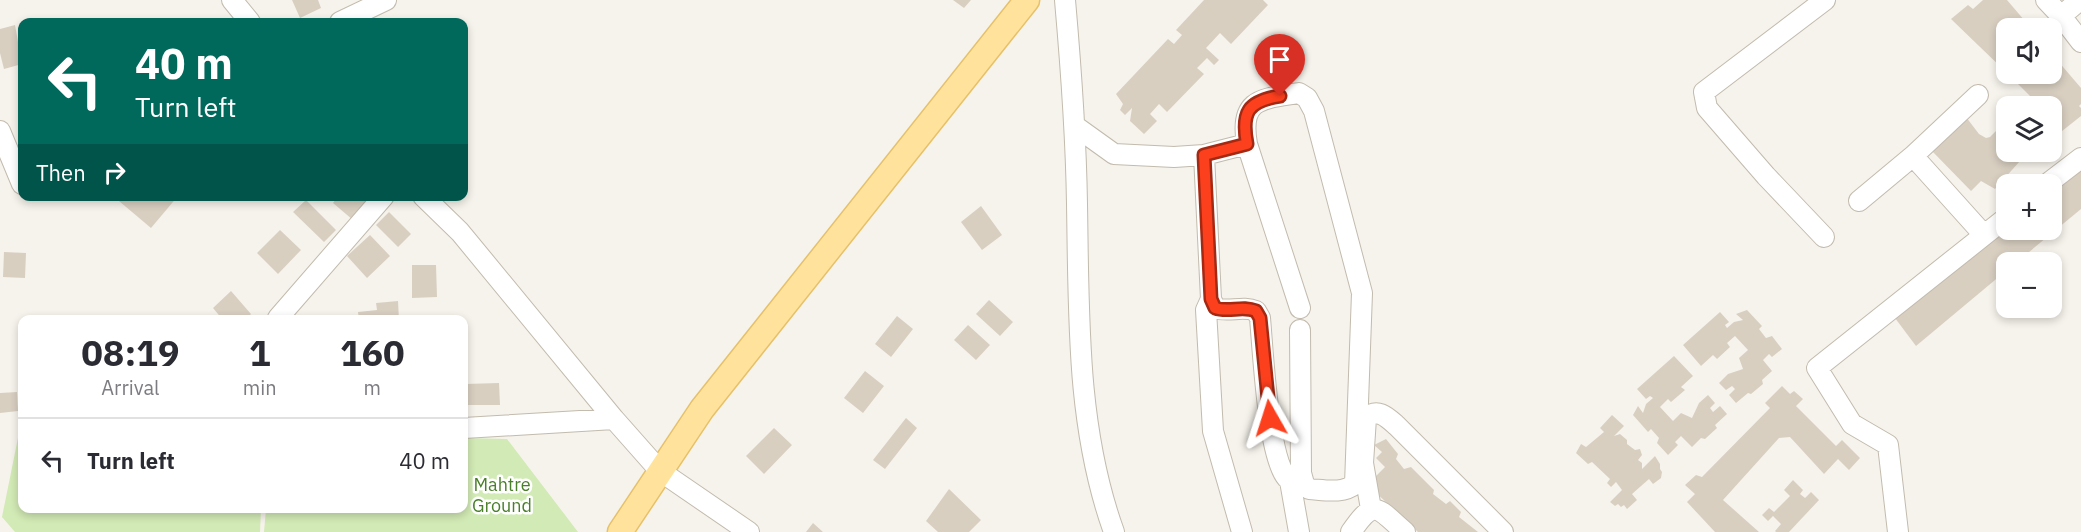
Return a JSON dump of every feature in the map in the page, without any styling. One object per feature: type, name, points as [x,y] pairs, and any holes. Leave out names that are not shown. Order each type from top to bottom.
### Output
[{"type":"main road","points":[[620,532],[702,409],[1023,2]]},
{"type":"street","points":[[232,0],[247,18]]},
{"type":"street","points":[[348,18],[386,0]]},
{"type":"street","points":[[1065,0],[1076,126],[1080,360],[1089,440],[1103,502],[1114,532]]},
{"type":"street","points":[[1824,237],[1766,176],[1707,108],[1704,92],[1825,0]]},
{"type":"street","points":[[2046,0],[2081,42]]},
{"type":"street","points":[[2061,16],[2080,0]]},
{"type":"street","points":[[1204,155],[1211,299],[1215,308],[1222,310],[1248,307],[1256,311],[1260,318],[1272,438],[1285,476],[1310,489],[1341,490],[1355,484],[1362,293],[1314,111],[1307,98],[1299,93],[1261,99],[1245,117],[1247,144],[1300,308]]},
{"type":"street","points":[[1860,201],[1913,156],[1978,95]]},
{"type":"street","points":[[1076,126],[1114,154],[1174,157],[1204,155],[1247,144]]},
{"type":"street","points":[[0,131],[18,174]]},
{"type":"street","points":[[1913,156],[1984,235]]},
{"type":"street","points":[[2061,174],[2081,158]]},
{"type":"street","points":[[281,315],[380,201]]},
{"type":"street","points":[[428,201],[460,232],[614,419],[660,471],[749,532]]},
{"type":"street","points":[[1899,532],[1888,445],[1851,424],[1817,368],[1996,226]]},
{"type":"street","points":[[1211,299],[1206,310],[1213,431],[1242,532]]},
{"type":"street","points":[[1299,532],[1297,483],[1301,473],[1300,330]]},
{"type":"street","points":[[1371,509],[1363,464],[1366,418],[1376,412],[1385,415],[1397,426],[1503,532]]},
{"type":"street","points":[[468,428],[614,419]]},
{"type":"street","points":[[1351,532],[1364,513],[1371,509],[1379,509],[1405,532]]},
{"type":"green space","points":[[18,438],[18,513],[261,513],[260,532],[15,532],[2,517]]},
{"type":"green space","name":"Mahtre Ground","points":[[468,438],[507,439],[578,532],[264,532],[266,513],[468,513]]},
{"type":"building","points":[[292,0],[318,0],[321,8],[300,18]]},
{"type":"building","points":[[953,0],[971,0],[964,8]]},
{"type":"building","points":[[1204,0],[1263,0],[1268,5],[1231,44],[1220,33],[1206,48],[1219,60],[1214,65],[1207,58],[1197,68],[1204,74],[1167,112],[1159,104],[1150,114],[1157,121],[1144,134],[1130,121],[1132,108],[1125,115],[1120,110],[1123,104],[1116,94],[1168,39],[1174,44],[1182,35],[1176,30]]},
{"type":"building","points":[[1983,0],[2007,0],[2022,18],[1996,18],[1996,62],[1951,19],[1968,5],[1973,9]]},
{"type":"building","points":[[15,25],[18,65],[4,69],[0,53],[0,29]]},
{"type":"building","points":[[2062,66],[2081,88],[2079,106],[2081,116],[2062,131],[2062,96],[2030,96],[2018,84],[2062,84]]},
{"type":"building","points":[[1966,117],[1979,134],[1986,138],[1996,131],[1996,162],[2019,162],[2008,174],[1996,174],[1995,189],[1981,181],[1971,191],[1932,151]]},
{"type":"building","points":[[2081,163],[2081,209],[2062,225],[2062,179]]},
{"type":"building","points":[[119,201],[174,201],[151,228]]},
{"type":"building","points":[[307,201],[336,230],[324,242],[293,212]]},
{"type":"building","points":[[334,201],[368,201],[353,220],[333,203]]},
{"type":"building","points":[[981,206],[1002,235],[982,250],[961,222]]},
{"type":"building","points":[[389,212],[411,234],[398,247],[376,225]]},
{"type":"building","points":[[280,230],[301,250],[278,274],[257,253]]},
{"type":"building","points":[[1996,234],[1996,240],[2044,240],[2029,252],[1996,252],[1996,279],[1916,346],[1895,318]]},
{"type":"building","points":[[370,235],[390,256],[367,278],[347,256]]},
{"type":"building","points":[[4,252],[26,253],[25,278],[3,277]]},
{"type":"building","points":[[412,265],[436,265],[437,297],[412,298]]},
{"type":"building","points":[[231,291],[251,314],[219,315],[213,308]]},
{"type":"building","points":[[989,300],[1013,322],[1000,336],[976,314]]},
{"type":"building","points":[[398,301],[399,315],[358,315],[358,312],[377,310],[376,303]]},
{"type":"building","points":[[1747,310],[1762,326],[1759,329],[1766,338],[1772,336],[1782,349],[1772,357],[1769,354],[1763,360],[1772,371],[1762,380],[1763,384],[1736,403],[1729,395],[1735,389],[1732,386],[1726,390],[1719,383],[1728,374],[1743,369],[1739,358],[1748,350],[1735,336],[1727,343],[1730,347],[1717,359],[1713,355],[1701,366],[1683,345],[1720,312],[1729,322],[1725,325],[1727,328],[1734,322],[1743,320],[1736,314]]},
{"type":"building","points":[[897,316],[913,329],[891,357],[875,344]]},
{"type":"building","points":[[968,325],[990,345],[976,360],[954,340]]},
{"type":"building","points":[[1674,356],[1693,376],[1681,387],[1685,390],[1671,402],[1668,399],[1660,407],[1673,421],[1681,413],[1692,418],[1699,403],[1708,395],[1715,403],[1710,408],[1713,412],[1720,406],[1727,414],[1715,425],[1717,428],[1692,447],[1681,436],[1675,442],[1678,445],[1668,455],[1657,443],[1659,438],[1651,429],[1648,432],[1633,415],[1638,406],[1643,413],[1646,404],[1653,398],[1650,396],[1646,399],[1637,389]]},
{"type":"building","points":[[865,371],[884,386],[863,413],[844,398]]},
{"type":"building","points":[[499,383],[500,405],[468,405],[468,384]]},
{"type":"building","points":[[1782,386],[1790,394],[1794,391],[1803,399],[1796,406],[1836,446],[1842,440],[1860,458],[1849,470],[1838,459],[1824,474],[1790,437],[1779,438],[1723,500],[1759,532],[1715,532],[1687,502],[1695,494],[1685,485],[1696,475],[1702,477],[1770,408],[1765,403]]},
{"type":"building","points":[[17,392],[18,411],[0,413],[0,393]]},
{"type":"building","points":[[1612,415],[1624,426],[1614,436],[1620,434],[1635,450],[1640,449],[1642,455],[1638,460],[1642,463],[1642,469],[1655,456],[1662,472],[1661,478],[1653,484],[1649,479],[1632,494],[1637,500],[1627,509],[1624,505],[1615,506],[1610,502],[1622,490],[1616,482],[1611,487],[1607,483],[1610,479],[1592,462],[1588,464],[1576,453],[1581,444],[1586,447],[1604,432],[1600,428]]},
{"type":"building","points":[[906,418],[917,428],[885,469],[873,460]]},
{"type":"building","points":[[774,428],[792,445],[764,474],[746,456]]},
{"type":"building","points":[[1386,439],[1398,454],[1396,459],[1404,469],[1411,467],[1434,490],[1433,494],[1446,504],[1450,501],[1461,512],[1459,517],[1478,532],[1418,532],[1372,489],[1372,480],[1385,467],[1376,458],[1382,452],[1374,445]]},
{"type":"building","points":[[1793,480],[1803,490],[1800,494],[1805,498],[1811,492],[1819,500],[1789,532],[1776,532],[1781,524],[1773,516],[1768,521],[1762,515],[1769,508],[1774,512],[1790,496],[1784,490]]},
{"type":"building","points":[[949,489],[981,520],[969,532],[938,532],[926,521]]},
{"type":"building","points":[[813,523],[823,532],[806,532]]},
{"type":"route","points":[[1270,418],[1260,318],[1256,311],[1248,307],[1233,310],[1215,308],[1211,299],[1204,155],[1247,144],[1245,117],[1250,109],[1261,99],[1280,96]]}]
